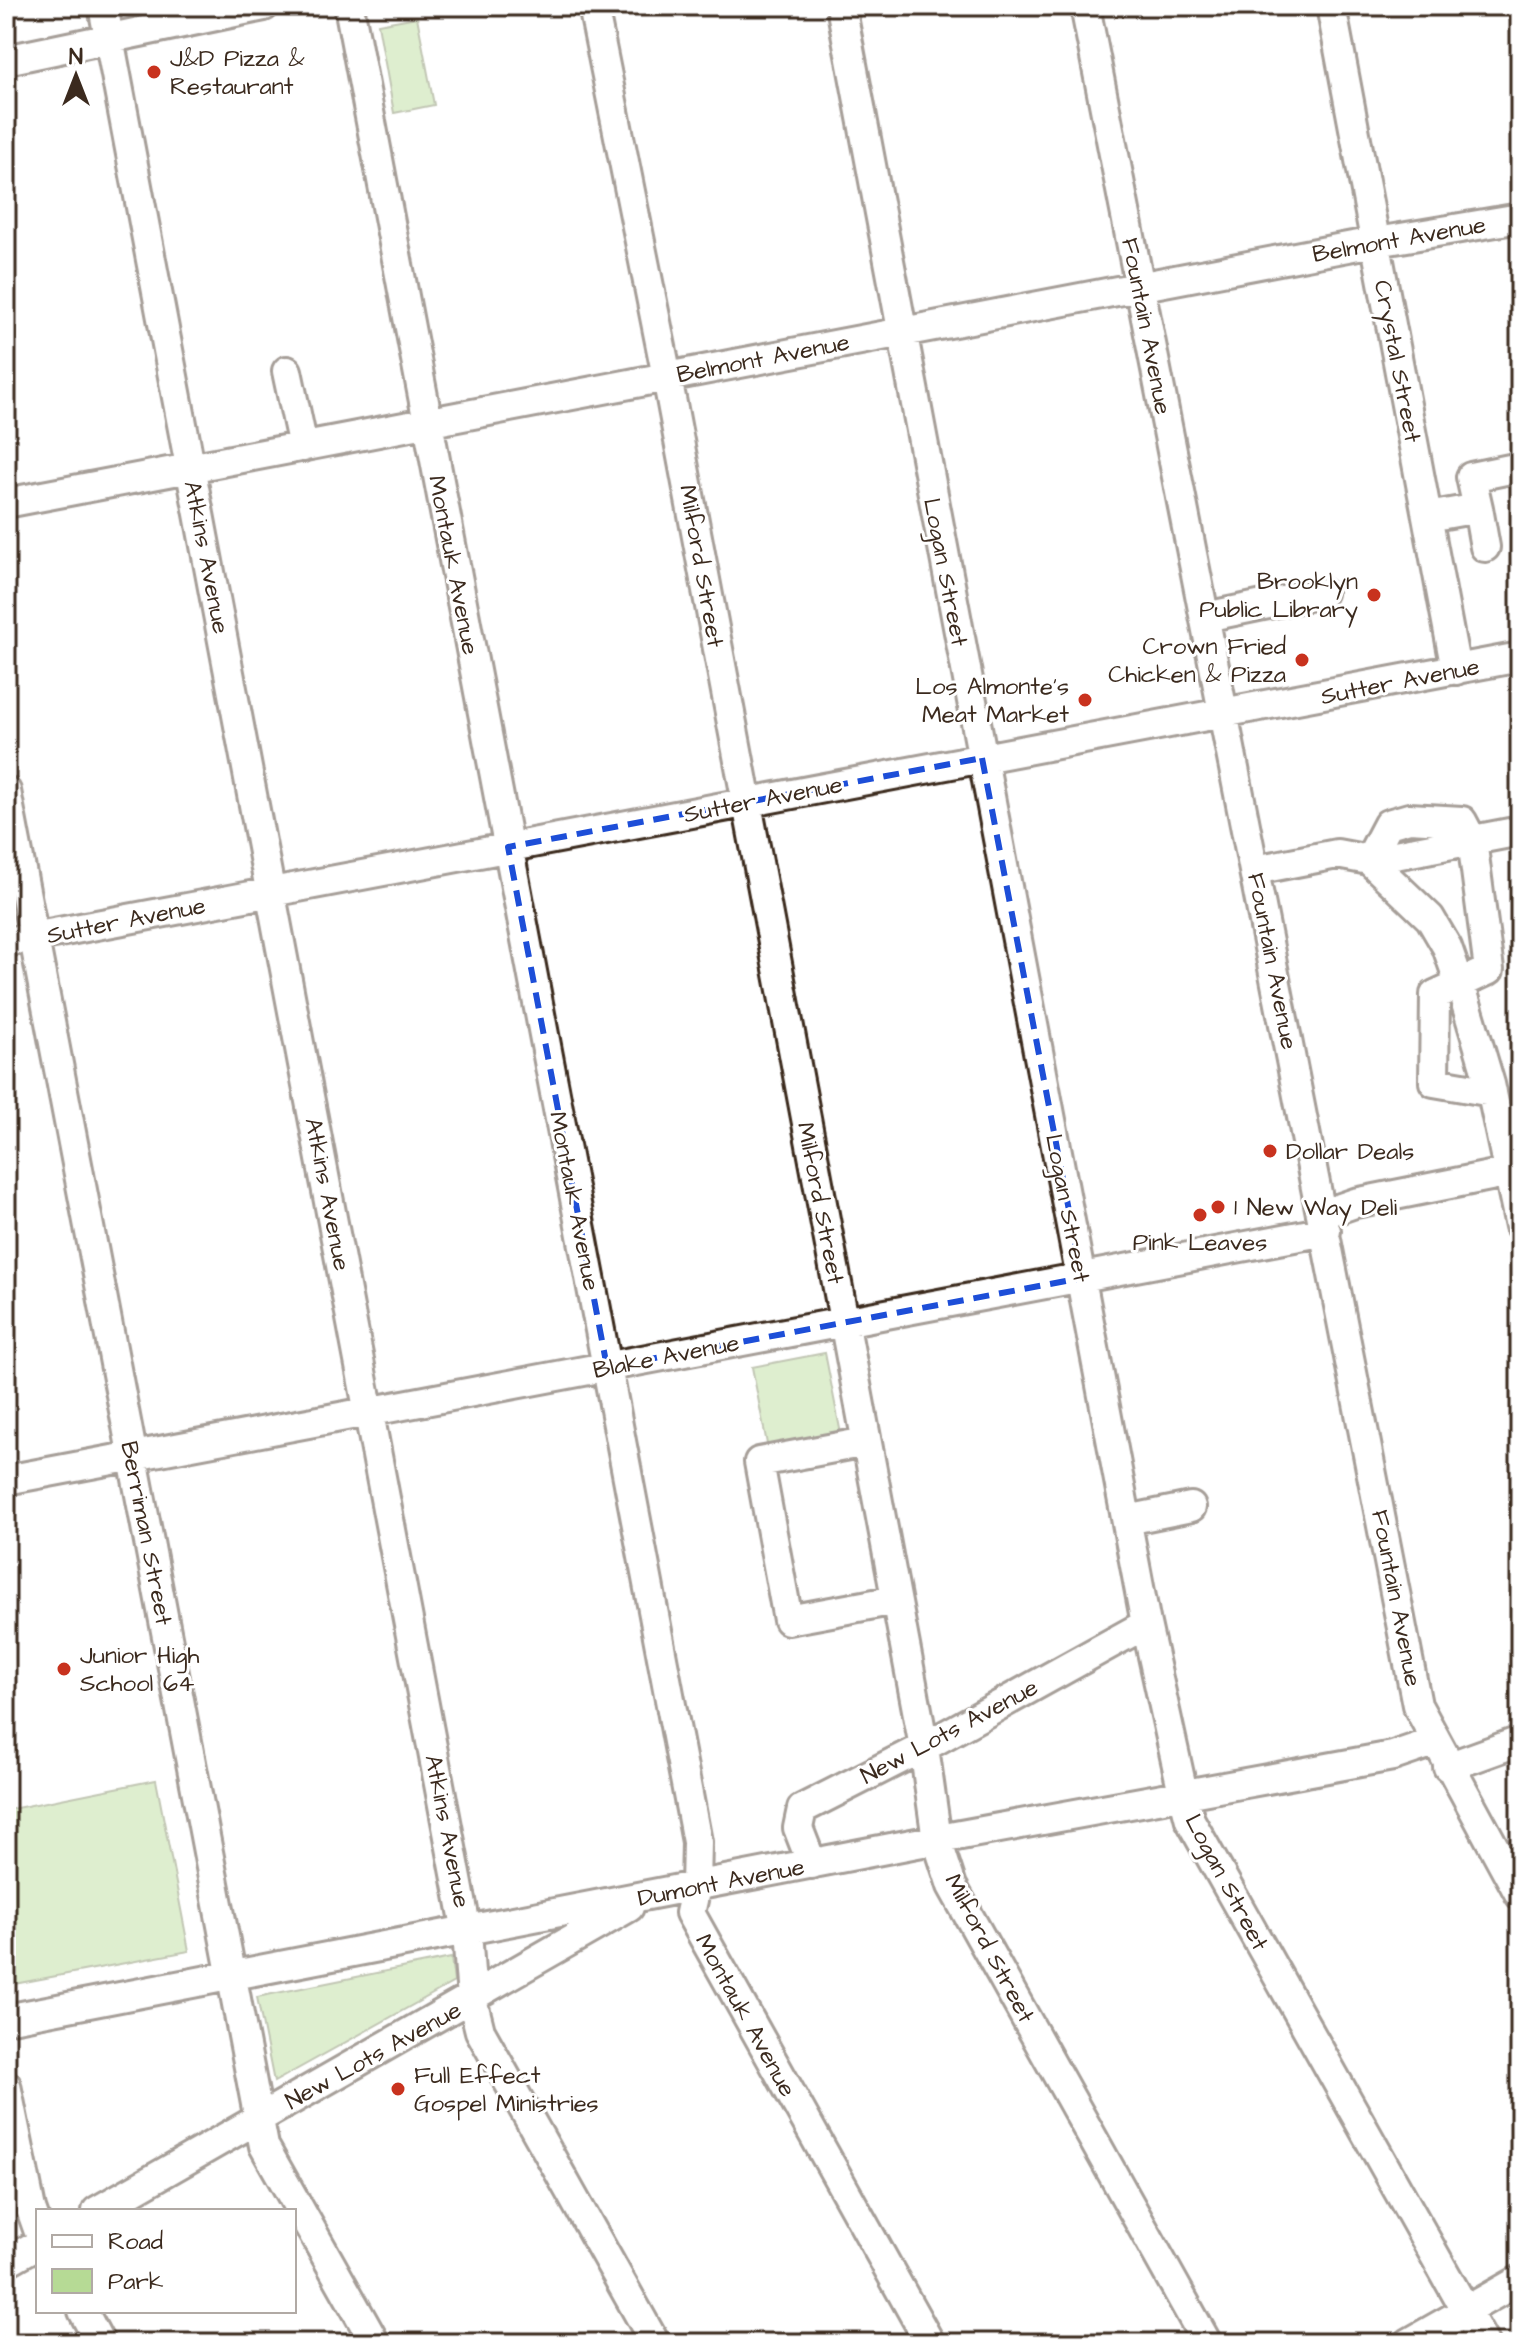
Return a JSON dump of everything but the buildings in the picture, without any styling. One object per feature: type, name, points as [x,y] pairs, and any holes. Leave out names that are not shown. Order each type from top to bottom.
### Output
[{"type":"street","name":"Atkins Avenue","points":[[103,6],[467,1932],[472,1999],[480,2031],[655,2343]]},
{"type":"street","points":[[6,60],[109,41],[264,6]]},
{"type":"street","name":"Montauk Avenue","points":[[349,6],[697,1842],[696,1887],[690,1913],[930,2343]]},
{"type":"street","name":"Milford Street","points":[[593,6],[667,377],[924,1747],[937,1840],[952,1886],[1207,2343]]},
{"type":"street","name":"Logan Street","points":[[841,6],[900,332],[1146,1624],[1190,1820],[1484,2343]]},
{"type":"street","name":"Fountain Avenue","points":[[1085,6],[1417,1705],[1434,1742],[1520,1895]]},
{"type":"street","name":"Crystal Street","points":[[1331,6],[1456,670]]},
{"type":"street","name":"Belmont Avenue","points":[[6,503],[1375,242],[1520,218]]},
{"type":"street","points":[[287,371],[303,447]]},
{"type":"street","points":[[1485,547],[1471,477],[1520,467]]},
{"type":"street","points":[[1428,517],[1478,508]]},
{"type":"street","points":[[1205,617],[1322,593]]},
{"type":"street","name":"Sutter Avenue","points":[[20,940],[1520,657]]},
{"type":"street","name":"Berriman Street","points":[[6,791],[20,940],[132,1456],[264,2146],[375,2343]]},
{"type":"street","points":[[1255,870],[1337,854],[1369,860],[1520,831]]},
{"type":"street","points":[[1472,840],[1489,970],[1435,995],[1434,1082],[1492,1092]]},
{"type":"street","points":[[1369,860],[1430,918],[1447,947],[1515,1170],[1520,1226]]},
{"type":"street","name":"Blake Avenue","points":[[6,1480],[1082,1278],[1324,1222],[1355,1203],[1515,1170]]},
{"type":"street","points":[[866,1442],[759,1462],[788,1620],[896,1600]]},
{"type":"street","points":[[1127,1520],[1191,1507]]},
{"type":"street","name":"New Lots Avenue","points":[[812,1864],[798,1828],[802,1809],[924,1747],[1146,1624]]},
{"type":"street","points":[[1448,1767],[1520,1741]]},
{"type":"street","name":"Dumont Avenue","points":[[6,2019],[1183,1793],[1393,1756],[1434,1742]]},
{"type":"street","name":"New Lots Avenue","points":[[101,2209],[647,1897]]},
{"type":"street","points":[[6,2085],[36,2224]]},
{"type":"street","points":[[6,2262],[36,2245]]},
{"type":"street","points":[[1409,2343],[1520,2280]]},
{"type":"street","points":[[84,2313],[100,2343]]},
{"type":"highlighted area","points":[[982,758],[1082,1278],[607,1367],[508,847]]},
{"type":"green space","points":[[417,17],[434,105],[394,113],[378,24]]},
{"type":"green space","points":[[825,1353],[841,1434],[768,1449],[752,1367]]},
{"type":"green space","points":[[156,1780],[189,1951],[14,1984],[6,1943],[6,1810]]},
{"type":"green space","points":[[451,1958],[454,1982],[274,2082],[257,1997]]},
{"type":"place","name":"J&D Pizza & Restaurant","points":[[154,72]]},
{"type":"place","name":"Brooklyn Public Library","points":[[1374,595]]},
{"type":"place","name":"Crown Fried Chicken & Pizza","points":[[1302,660]]},
{"type":"place","name":"Los Almonte's Meat Market","points":[[1085,700]]},
{"type":"place","name":"Dollar Deals","points":[[1270,1151]]},
{"type":"place","name":"1 New Way Deli","points":[[1218,1207]]},
{"type":"place","name":"Pink Leaves","points":[[1200,1215]]},
{"type":"place","name":"Junior High School 64","points":[[64,1669]]},
{"type":"place","name":"Full Effect Gospel Ministries","points":[[398,2089]]}]
